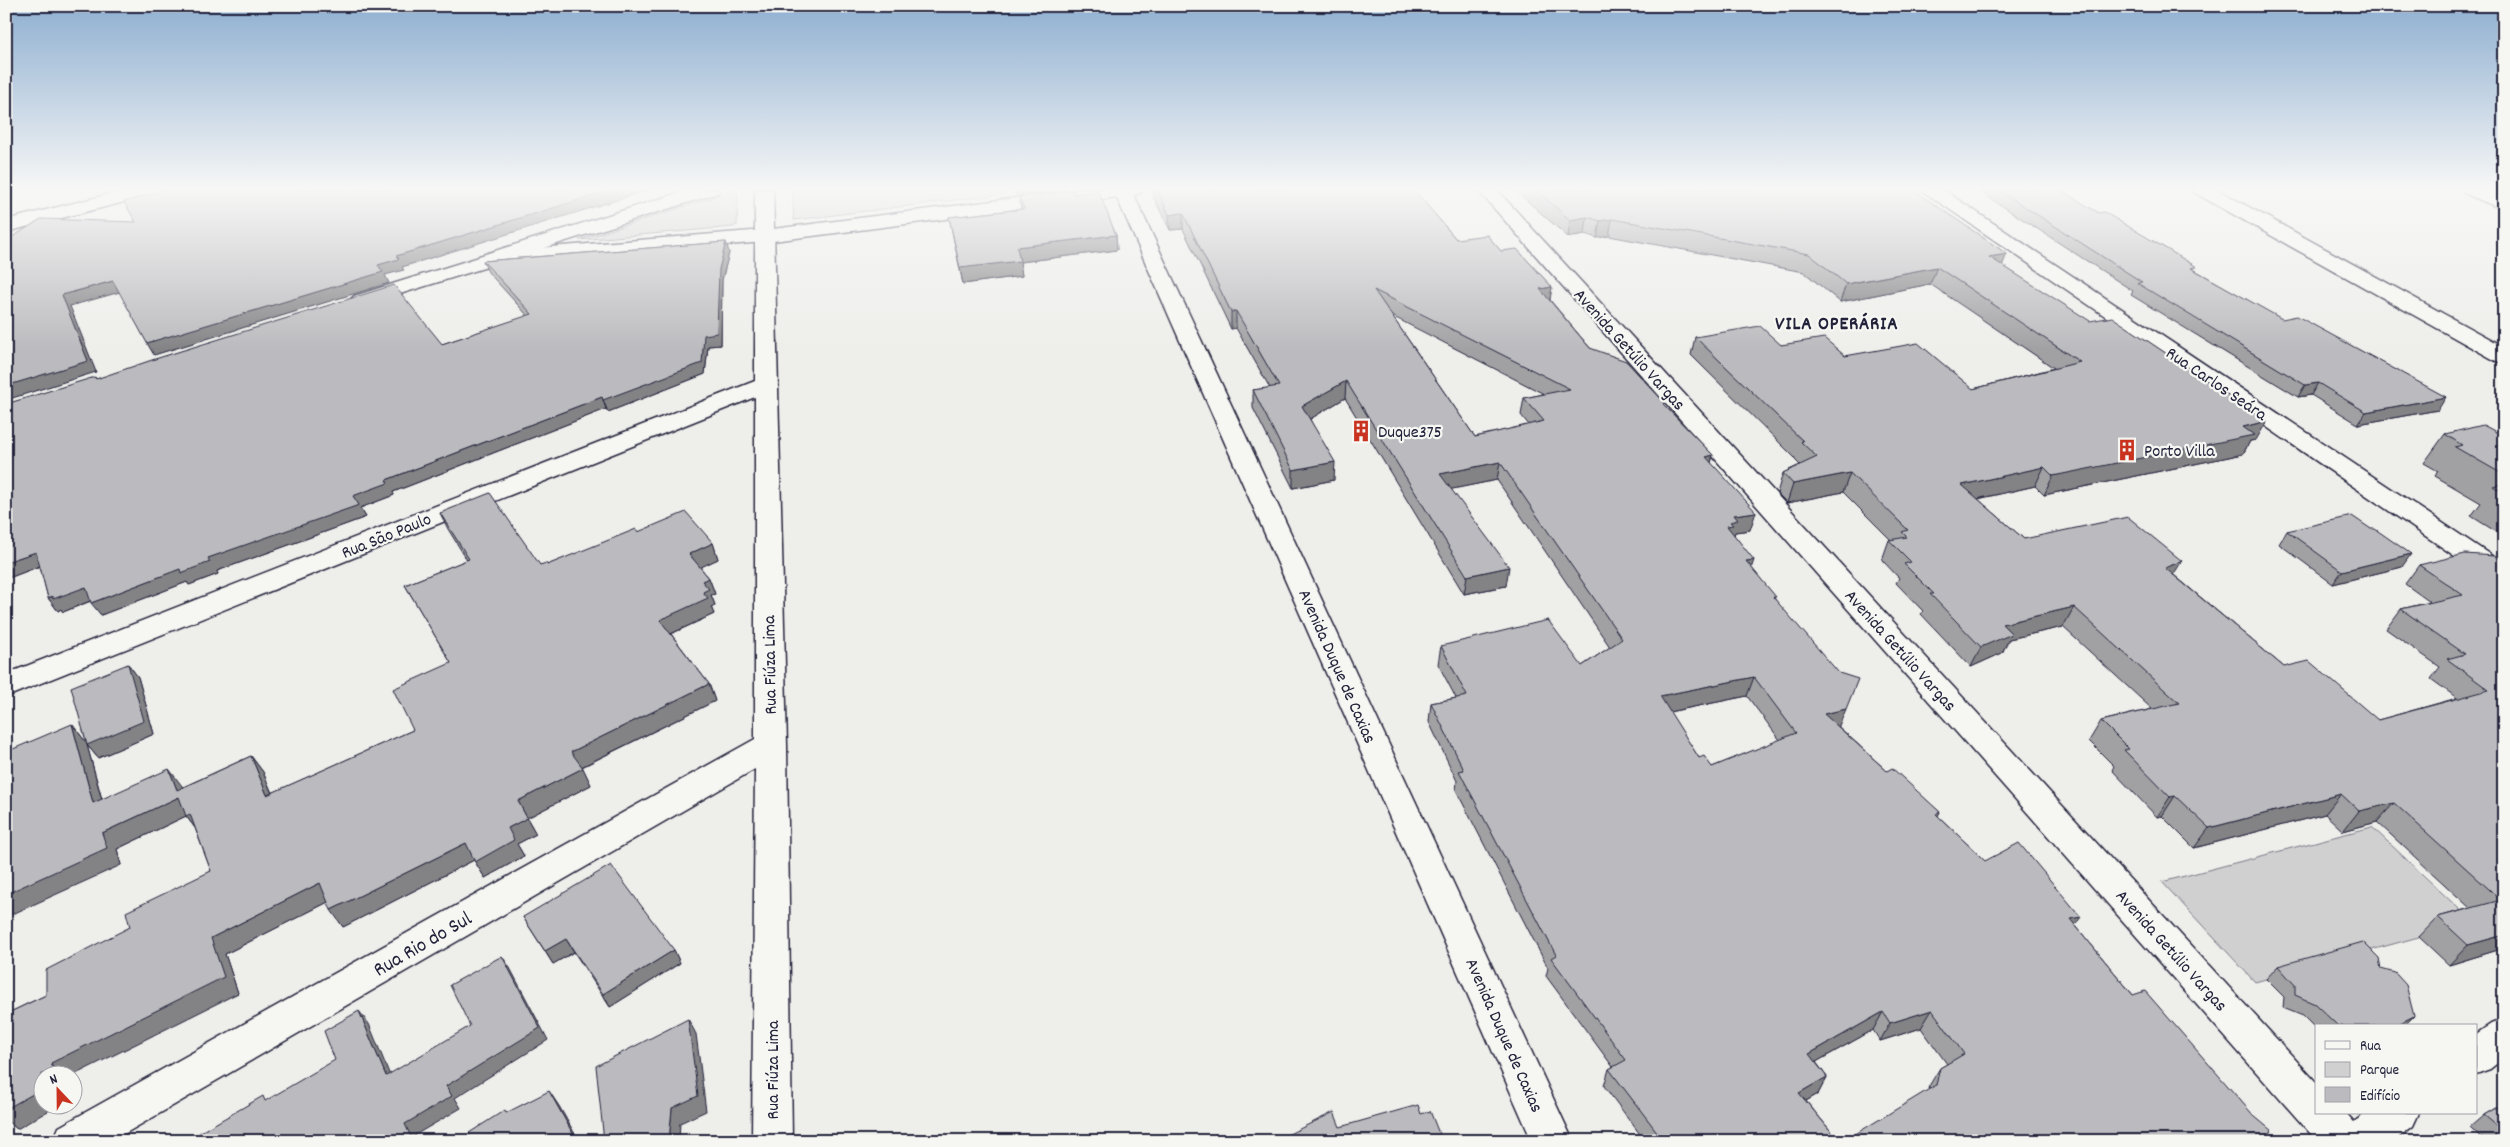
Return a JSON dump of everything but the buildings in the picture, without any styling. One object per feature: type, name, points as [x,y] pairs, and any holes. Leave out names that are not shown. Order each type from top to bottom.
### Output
[{"type":"street","points":[[337,307],[544,243]]},
{"type":"street","points":[[483,262],[512,256],[682,243]]},
{"type":"street","name":"Rua Fiúza Lima","points":[[765,243],[772,1141]]},
{"type":"street","name":"Avenida Duque de Caxias","points":[[1151,243],[1553,1141]]},
{"type":"street","name":"Avenida Getúlio Vargas","points":[[1534,243],[2315,1109]]},
{"type":"street","name":"Rua Carlos Seára","points":[[2008,243],[2504,577]]},
{"type":"street","points":[[2299,243],[2504,356]]},
{"type":"street","name":"Rua São Paulo","points":[[6,686],[765,384]]},
{"type":"street","name":"Rua Rio do Sul","points":[[73,1141],[770,745]]},
{"type":"street","points":[[2478,1055],[2504,1036]]},
{"type":"street","points":[[2320,1114],[2344,1141]]},
{"type":"street","points":[[2361,1141],[2398,1114]]},
{"type":"green space","points":[[2372,827],[2473,922],[2255,982],[2162,882]]},
{"type":"place","name":"Duque375","points":[[1361,431]]},
{"type":"place","name":"Porto Villa","points":[[2127,450]]},
{"type":"district","name":"VILA OPERÁRIA","points":[[1837,322]]}]
